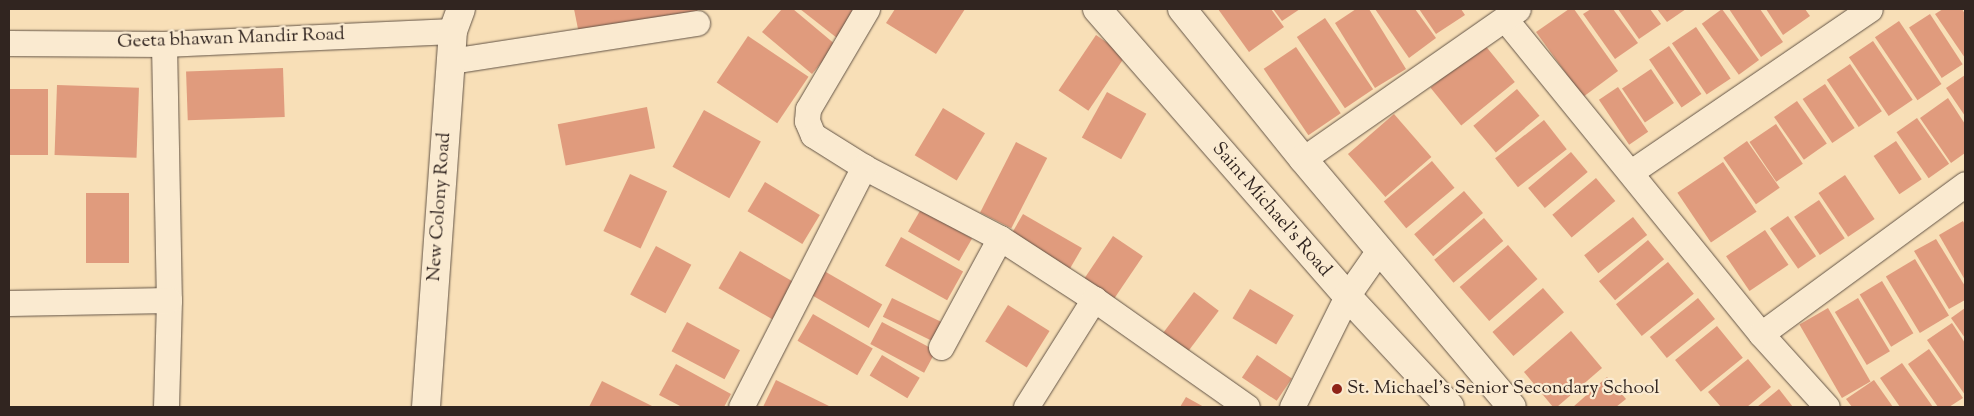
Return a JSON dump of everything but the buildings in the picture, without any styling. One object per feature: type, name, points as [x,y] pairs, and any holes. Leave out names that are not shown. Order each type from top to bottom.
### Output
[{"type":"street","points":[[867,9],[808,109],[807,121],[813,135],[864,167],[1000,238],[1094,299],[1247,407]]},
{"type":"street","points":[[1182,9],[1302,159],[1512,407]]},
{"type":"street","points":[[1631,172],[1870,9]]},
{"type":"street","name":"Saint Michael's Road","points":[[1100,10],[1348,296],[1450,407]]},
{"type":"street","points":[[1302,159],[1511,14],[1631,172],[1761,334],[1827,407]]},
{"type":"street","name":"Geeta bhawan Mandir Road","points":[[9,43],[164,44],[457,20]]},
{"type":"street","name":"New Colony Road","points":[[426,407],[451,61],[457,20]]},
{"type":"street","points":[[451,61],[698,23]]},
{"type":"street","points":[[164,44],[170,300],[166,407]]},
{"type":"street","points":[[741,407],[864,167]]},
{"type":"street","points":[[1761,334],[1965,184]]},
{"type":"street","points":[[941,347],[1000,238]]},
{"type":"street","points":[[1292,407],[1348,296],[1379,250]]},
{"type":"street","points":[[1026,407],[1094,299]]},
{"type":"street","points":[[9,303],[170,300]]},
{"type":"place","name":"St. Michael's Senior Secondary School","points":[[1337,389]]}]
